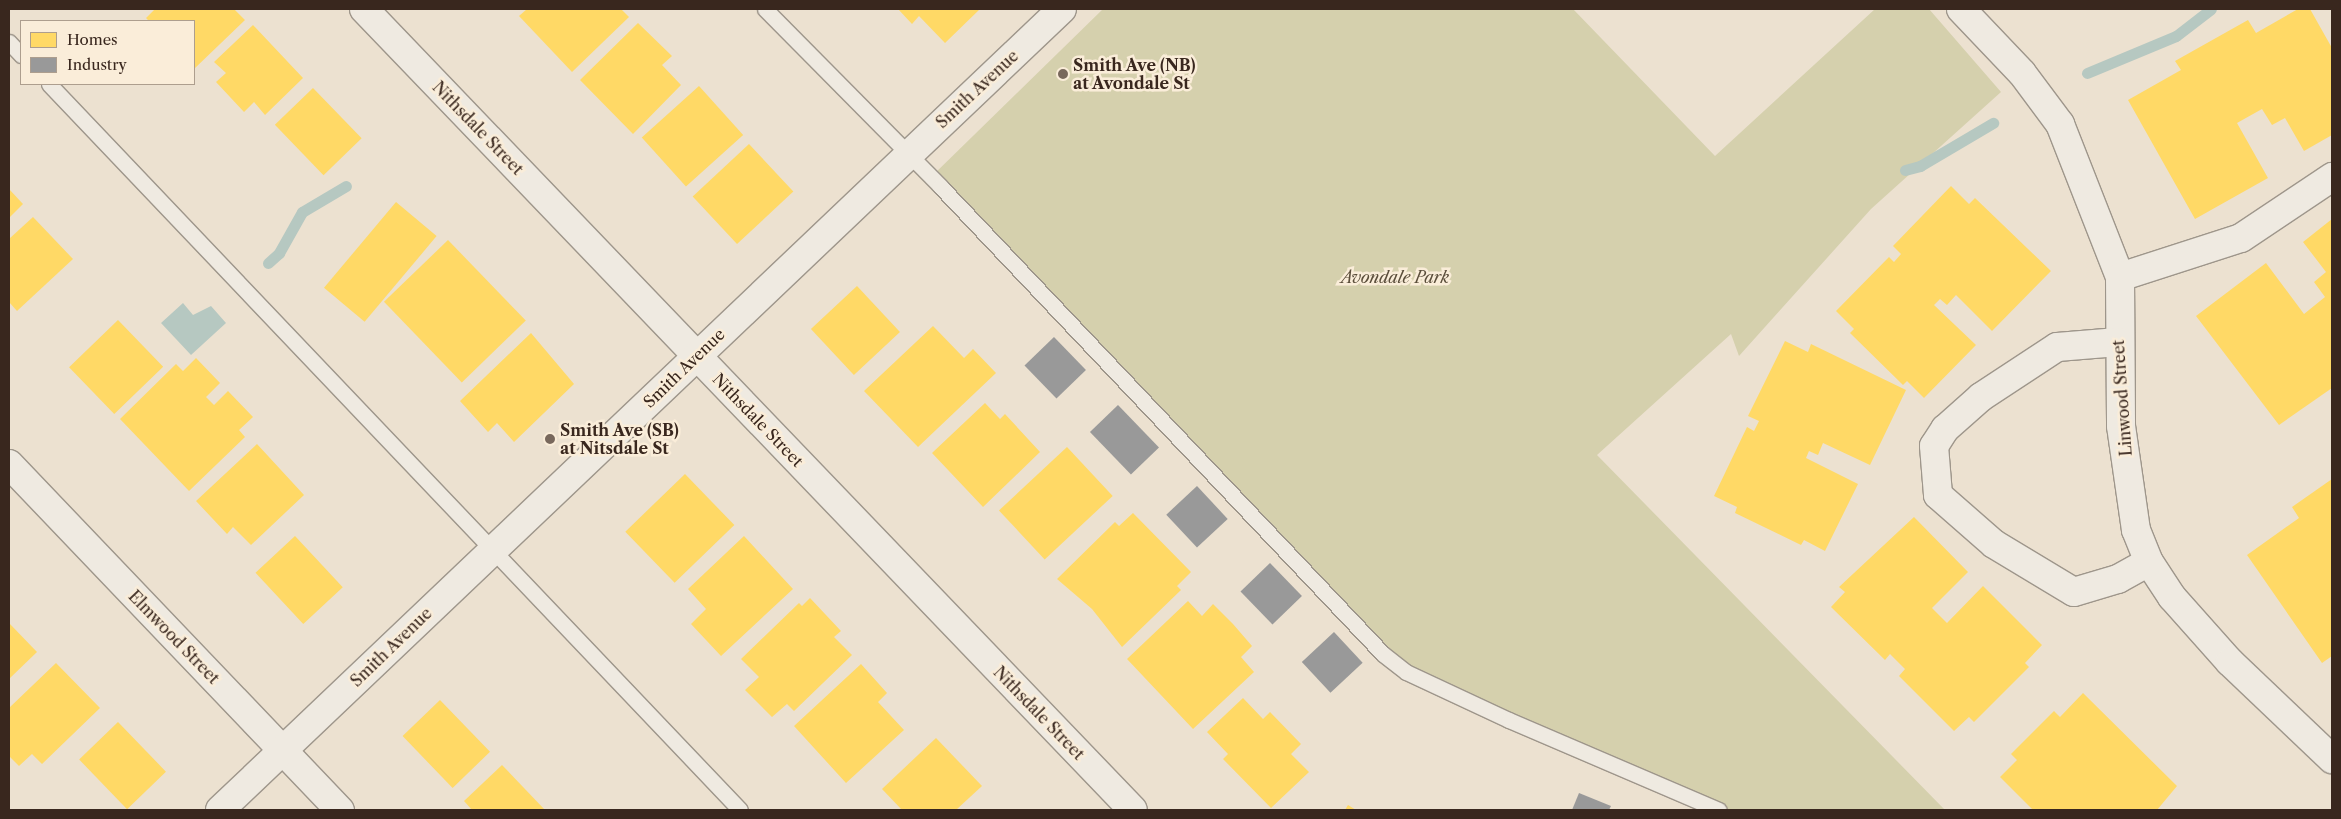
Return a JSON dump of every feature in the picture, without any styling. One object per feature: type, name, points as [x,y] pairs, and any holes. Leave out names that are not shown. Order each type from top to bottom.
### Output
[{"type":"street","name":"Nithsdale Street","points":[[364,9],[1133,810]]},
{"type":"street","name":"Smith Avenue","points":[[220,810],[1062,9]]},
{"type":"street","name":"Linwood Street","points":[[1961,9],[2022,73],[2060,124],[2120,277],[2118,342],[2121,426],[2136,530],[2148,562],[2172,597],[2230,662],[2328,747]]},
{"type":"street","points":[[2120,277],[2241,238],[2332,177]]},
{"type":"street","points":[[2118,342],[2057,347],[1981,397],[1945,429],[1934,446],[1938,495],[1994,544],[2074,592],[2118,579],[2148,562]]},
{"type":"street","name":"Elmwood Street","points":[[9,464],[340,810]]},
{"type":"lane","points":[[765,9],[906,156],[940,186],[1384,654],[1406,672],[1509,720],[1719,810]]},
{"type":"lane","points":[[9,42],[20,54]]},
{"type":"lane","points":[[49,85],[494,549],[740,810]]},
{"type":"green space","name":"Avondale Park","points":[[1103,9],[1573,9],[1715,156],[1875,9],[1929,9],[2001,92],[1871,209],[1739,356],[1731,334],[1597,455],[1945,810],[1719,810],[1406,672],[930,178]]},
{"type":"shaded area","points":[[183,303],[193,315],[211,306],[226,323],[191,355],[161,323]]},
{"type":"building: Homes","points":[[155,9],[234,9],[245,20],[195,68],[195,20],[148,20],[146,18]]},
{"type":"building: Homes","points":[[527,9],[621,9],[629,17],[572,72],[519,16]]},
{"type":"building: Homes","points":[[898,9],[980,9],[945,43],[919,16],[912,24]]},
{"type":"building: Homes","points":[[2298,9],[2310,9],[2332,48],[2332,135],[2304,151],[2285,118],[2272,125],[2262,109],[2237,123],[2268,178],[2195,219],[2128,100],[2181,70],[2175,61],[2248,20],[2256,33]]},
{"type":"building: Homes","points":[[638,23],[672,56],[662,65],[681,85],[633,134],[580,80]]},
{"type":"building: Homes","points":[[253,25],[303,78],[265,115],[254,102],[244,112],[216,82],[226,73],[214,62]]},
{"type":"building: Homes","points":[[699,86],[743,135],[686,187],[642,138]]},
{"type":"building: Homes","points":[[313,88],[362,138],[324,175],[275,125]]},
{"type":"building: Homes","points":[[749,144],[793,192],[737,244],[693,197]]},
{"type":"building: Homes","points":[[1951,186],[1969,204],[1975,198],[2051,271],[1992,331],[1956,295],[1947,305],[1940,299],[1934,305],[1976,345],[1924,398],[1907,381],[1903,385],[1850,333],[1854,329],[1836,311],[1889,257],[1894,262],[1901,254],[1893,246]]},
{"type":"building: Homes","points":[[9,189],[23,204],[9,218]]},
{"type":"building: Homes","points":[[396,202],[437,236],[365,322],[324,288]]},
{"type":"building: Homes","points":[[33,217],[73,259],[17,311],[9,302],[9,239]]},
{"type":"building: Homes","points":[[2332,219],[2332,388],[2279,425],[2196,316],[2266,263],[2304,314],[2325,297],[2314,282],[2326,272],[2303,242]]},
{"type":"building: Homes","points":[[448,240],[526,321],[462,382],[384,302]]},
{"type":"building: Homes","points":[[857,286],[900,332],[854,375],[811,329]]},
{"type":"building: Homes","points":[[118,320],[163,367],[114,414],[69,367]]},
{"type":"building: Homes","points":[[933,326],[964,358],[973,349],[996,373],[918,447],[864,391]]},
{"type":"building: Homes","points":[[531,333],[574,384],[514,442],[497,423],[488,432],[460,401]]},
{"type":"building: Homes","points":[[1785,341],[1808,352],[1811,344],[1906,390],[1870,465],[1823,443],[1818,455],[1809,451],[1806,458],[1858,484],[1825,551],[1804,540],[1801,545],[1735,513],[1737,507],[1714,496],[1747,427],[1754,431],[1759,421],[1748,416]]},
{"type":"building: Homes","points":[[196,358],[220,383],[206,397],[214,405],[228,391],[253,417],[239,430],[245,437],[189,491],[120,419],[176,364],[183,371]]},
{"type":"building: Homes","points":[[985,403],[1000,419],[1005,414],[1040,452],[983,507],[932,453]]},
{"type":"building: Homes","points":[[257,444],[304,495],[251,545],[233,527],[227,534],[196,501]]},
{"type":"building: Homes","points":[[1067,447],[1113,496],[1045,559],[999,510]]},
{"type":"building: Homes","points":[[685,474],[734,525],[675,583],[625,532]]},
{"type":"building: Homes","points":[[2332,479],[2332,656],[2322,663],[2247,555],[2299,518],[2292,507]]},
{"type":"building: Homes","points":[[1133,513],[1191,572],[1177,586],[1181,590],[1122,647],[1092,609],[1057,579],[1115,522],[1119,526]]},
{"type":"building: Homes","points":[[1914,517],[1968,572],[1932,608],[1947,623],[1983,586],[2042,645],[2025,663],[2029,667],[1974,722],[1969,717],[1954,731],[1899,676],[1905,669],[1890,654],[1885,660],[1831,607],[1845,592],[1839,587]]},
{"type":"building: Homes","points":[[295,536],[343,587],[303,624],[256,573]]},
{"type":"building: Homes","points":[[744,536],[793,589],[721,656],[691,624],[706,609],[688,589]]},
{"type":"building: Homes","points":[[810,598],[841,631],[834,637],[852,655],[794,711],[787,704],[772,717],[745,690],[759,677],[741,659],[799,603],[802,606]]},
{"type":"building: Homes","points":[[1188,601],[1202,616],[1213,604],[1233,624],[1252,646],[1241,657],[1254,672],[1193,729],[1127,659]]},
{"type":"building: Homes","points":[[9,623],[37,652],[9,679]]},
{"type":"building: Homes","points":[[56,663],[100,708],[42,764],[32,754],[19,766],[9,756],[9,708]]},
{"type":"building: Homes","points":[[861,664],[887,693],[878,702],[904,730],[846,783],[794,726]]},
{"type":"building: Homes","points":[[2083,693],[2177,786],[2157,810],[2033,810],[2000,777],[2017,760],[2011,754],[2054,711],[2060,717]]},
{"type":"building: Homes","points":[[1243,698],[1263,719],[1270,712],[1301,744],[1291,754],[1309,772],[1271,808],[1223,759],[1228,754],[1207,732]]},
{"type":"building: Homes","points":[[440,700],[490,752],[453,788],[403,736]]},
{"type":"building: Homes","points":[[118,722],[166,772],[127,809],[79,760]]},
{"type":"building: Homes","points":[[936,738],[982,786],[956,810],[902,810],[882,789]]},
{"type":"building: Homes","points":[[502,765],[545,810],[472,810],[464,801]]},
{"type":"building: Homes","points":[[1348,805],[1356,810],[1345,810]]},
{"type":"building: Industry","points":[[1054,337],[1086,370],[1056,399],[1025,365]]},
{"type":"building: Industry","points":[[1118,405],[1159,447],[1131,475],[1090,432]]},
{"type":"building: Industry","points":[[1197,486],[1228,519],[1197,548],[1166,515]]},
{"type":"building: Industry","points":[[1270,563],[1302,596],[1272,625],[1241,591]]},
{"type":"building: Industry","points":[[1334,632],[1363,663],[1330,693],[1302,662]]},
{"type":"building: Industry","points":[[1579,793],[1611,806],[1609,810],[1572,810]]},
{"type":"waterway","points":[[2087,73],[2176,36],[2211,9]]},
{"type":"waterway","points":[[1905,170],[1920,166],[1993,123]]},
{"type":"waterway","points":[[268,263],[279,253],[302,212],[346,186]]},
{"type":"place","name":"Smith Ave (NB) at Avondale St","points":[[1063,74]]},
{"type":"place","name":"Smith Ave (SB) at Nitsdale St","points":[[550,439]]}]
